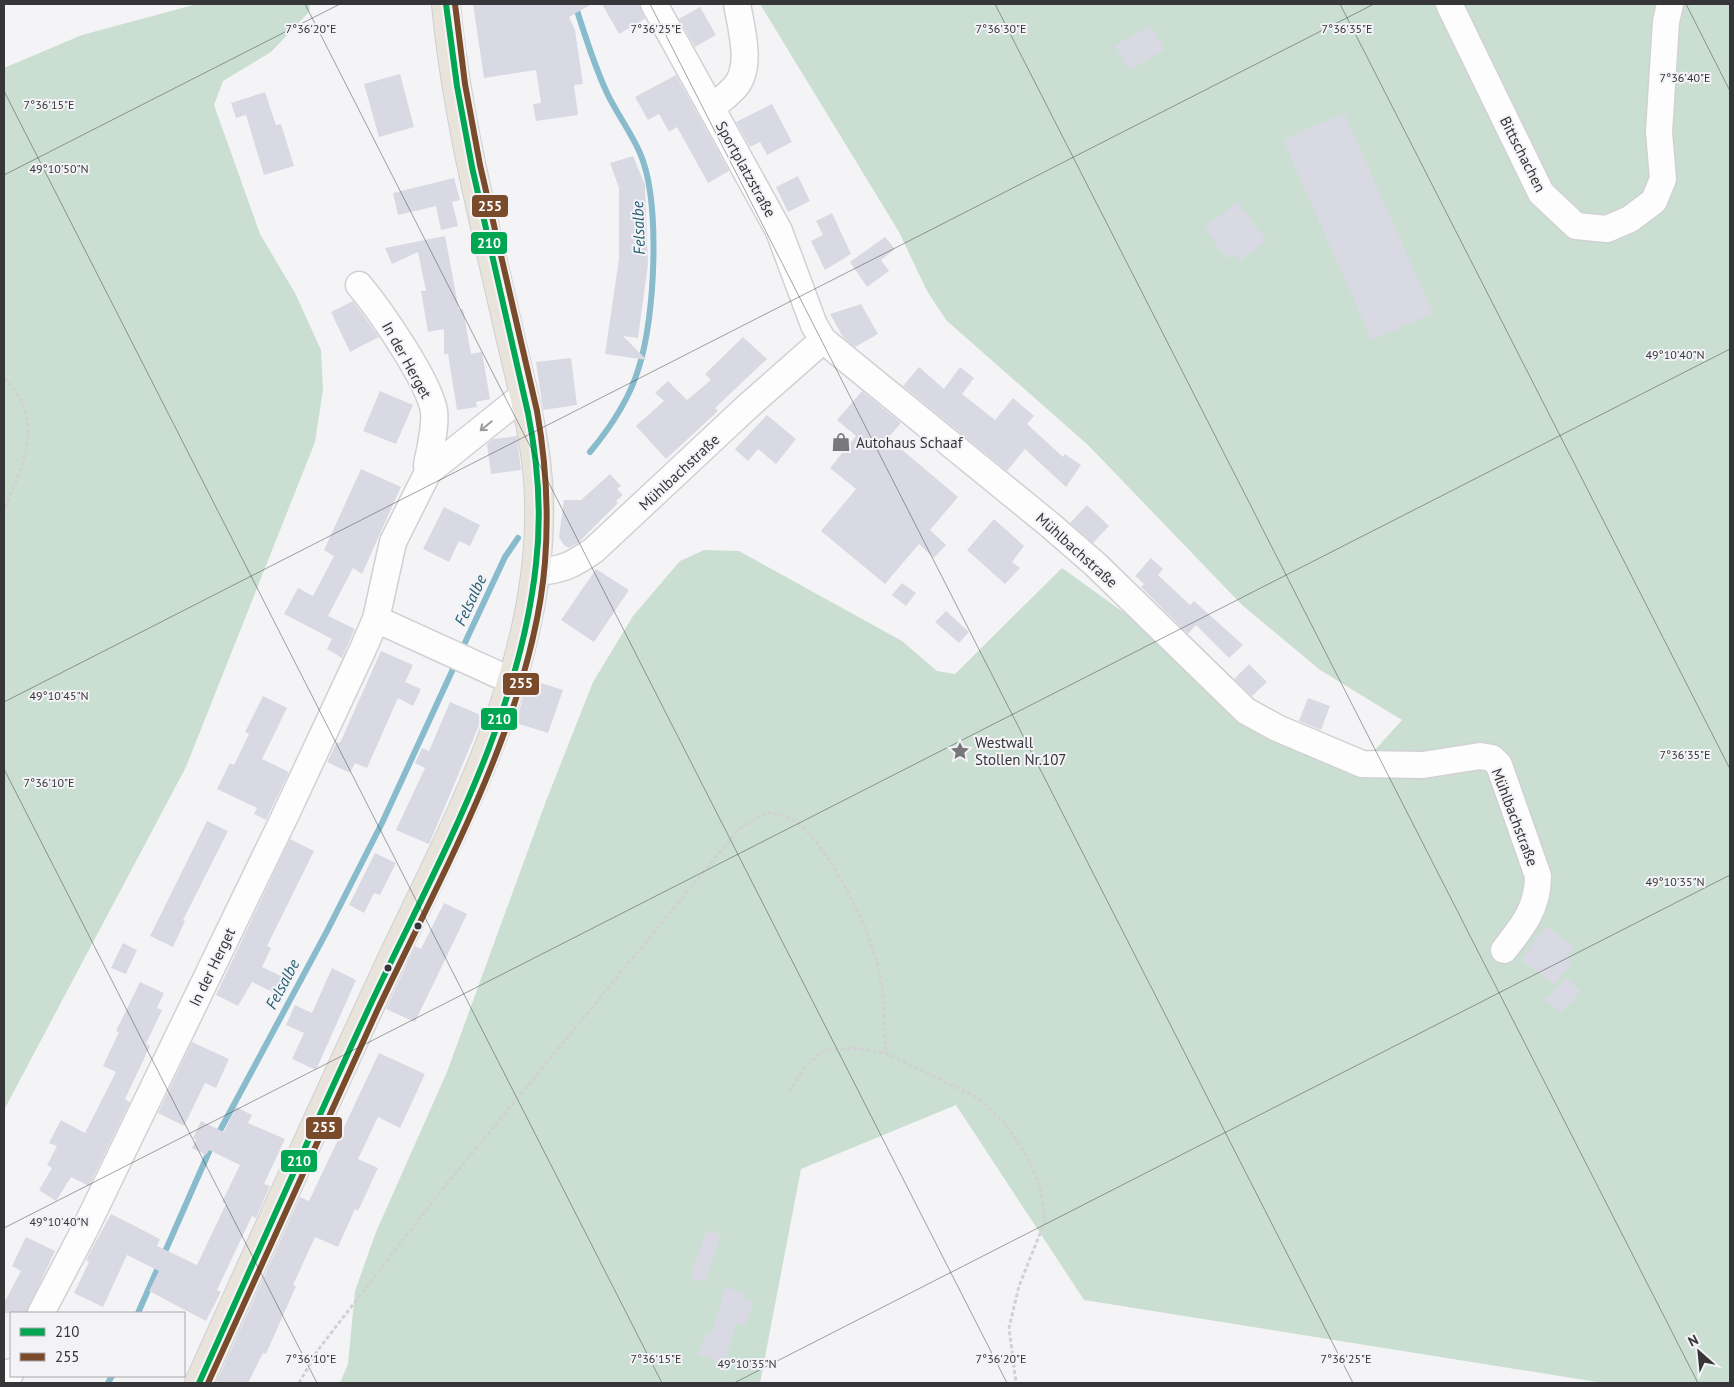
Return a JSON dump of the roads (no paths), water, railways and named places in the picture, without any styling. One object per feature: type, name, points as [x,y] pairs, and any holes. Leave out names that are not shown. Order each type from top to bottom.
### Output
[{"type":"main road","points":[[199,1383],[471,786],[512,681],[537,572],[540,502],[537,467],[524,395],[476,186],[446,4]]},
{"type":"street","name":"Sportplatzstraße","points":[[654,4],[779,231],[814,325],[823,340]]},
{"type":"street","points":[[712,107],[736,86],[744,72],[744,51],[737,4]]},
{"type":"street","name":"Bittschachen","points":[[1449,4],[1540,194],[1576,226],[1607,229],[1630,219],[1654,201],[1663,179],[1660,132],[1666,22],[1670,4]]},
{"type":"street","name":"In der Herget","points":[[359,285],[372,301],[417,372],[433,409],[434,419],[427,465],[428,472]]},
{"type":"street","name":"Mühlbachstraße","points":[[537,572],[560,570],[576,563],[594,550],[747,407],[823,340],[1095,564],[1246,711],[1277,728],[1362,764],[1423,766],[1480,756],[1492,758],[1499,765],[1538,876],[1538,894],[1533,908],[1504,950]]},
{"type":"street","name":"In der Herget","points":[[43,1312],[285,816],[376,619],[392,542],[428,472],[524,395]]},
{"type":"street","points":[[376,619],[512,681]]},
{"type":"waterway","name":"Felsalbe","points":[[575,4],[602,82],[640,153],[647,174],[653,229],[652,290],[649,319],[639,367],[619,412],[590,452]]},
{"type":"waterway","name":"Felsalbe","points":[[462,649],[505,557],[518,538]]},
{"type":"waterway","name":"Felsalbe","points":[[217,1136],[326,933],[382,823],[453,669]]},
{"type":"waterway","name":"Felsalbe","points":[[138,1312],[212,1145]]},
{"type":"waterway","name":"Felsalbe","points":[[108,1383],[111,1377]]},
{"type":"place","name":"Autohaus Schaaf","points":[[841,442]]},
{"type":"place","name":"Westwall Stollen Nr.107","points":[[960,751]]}]
